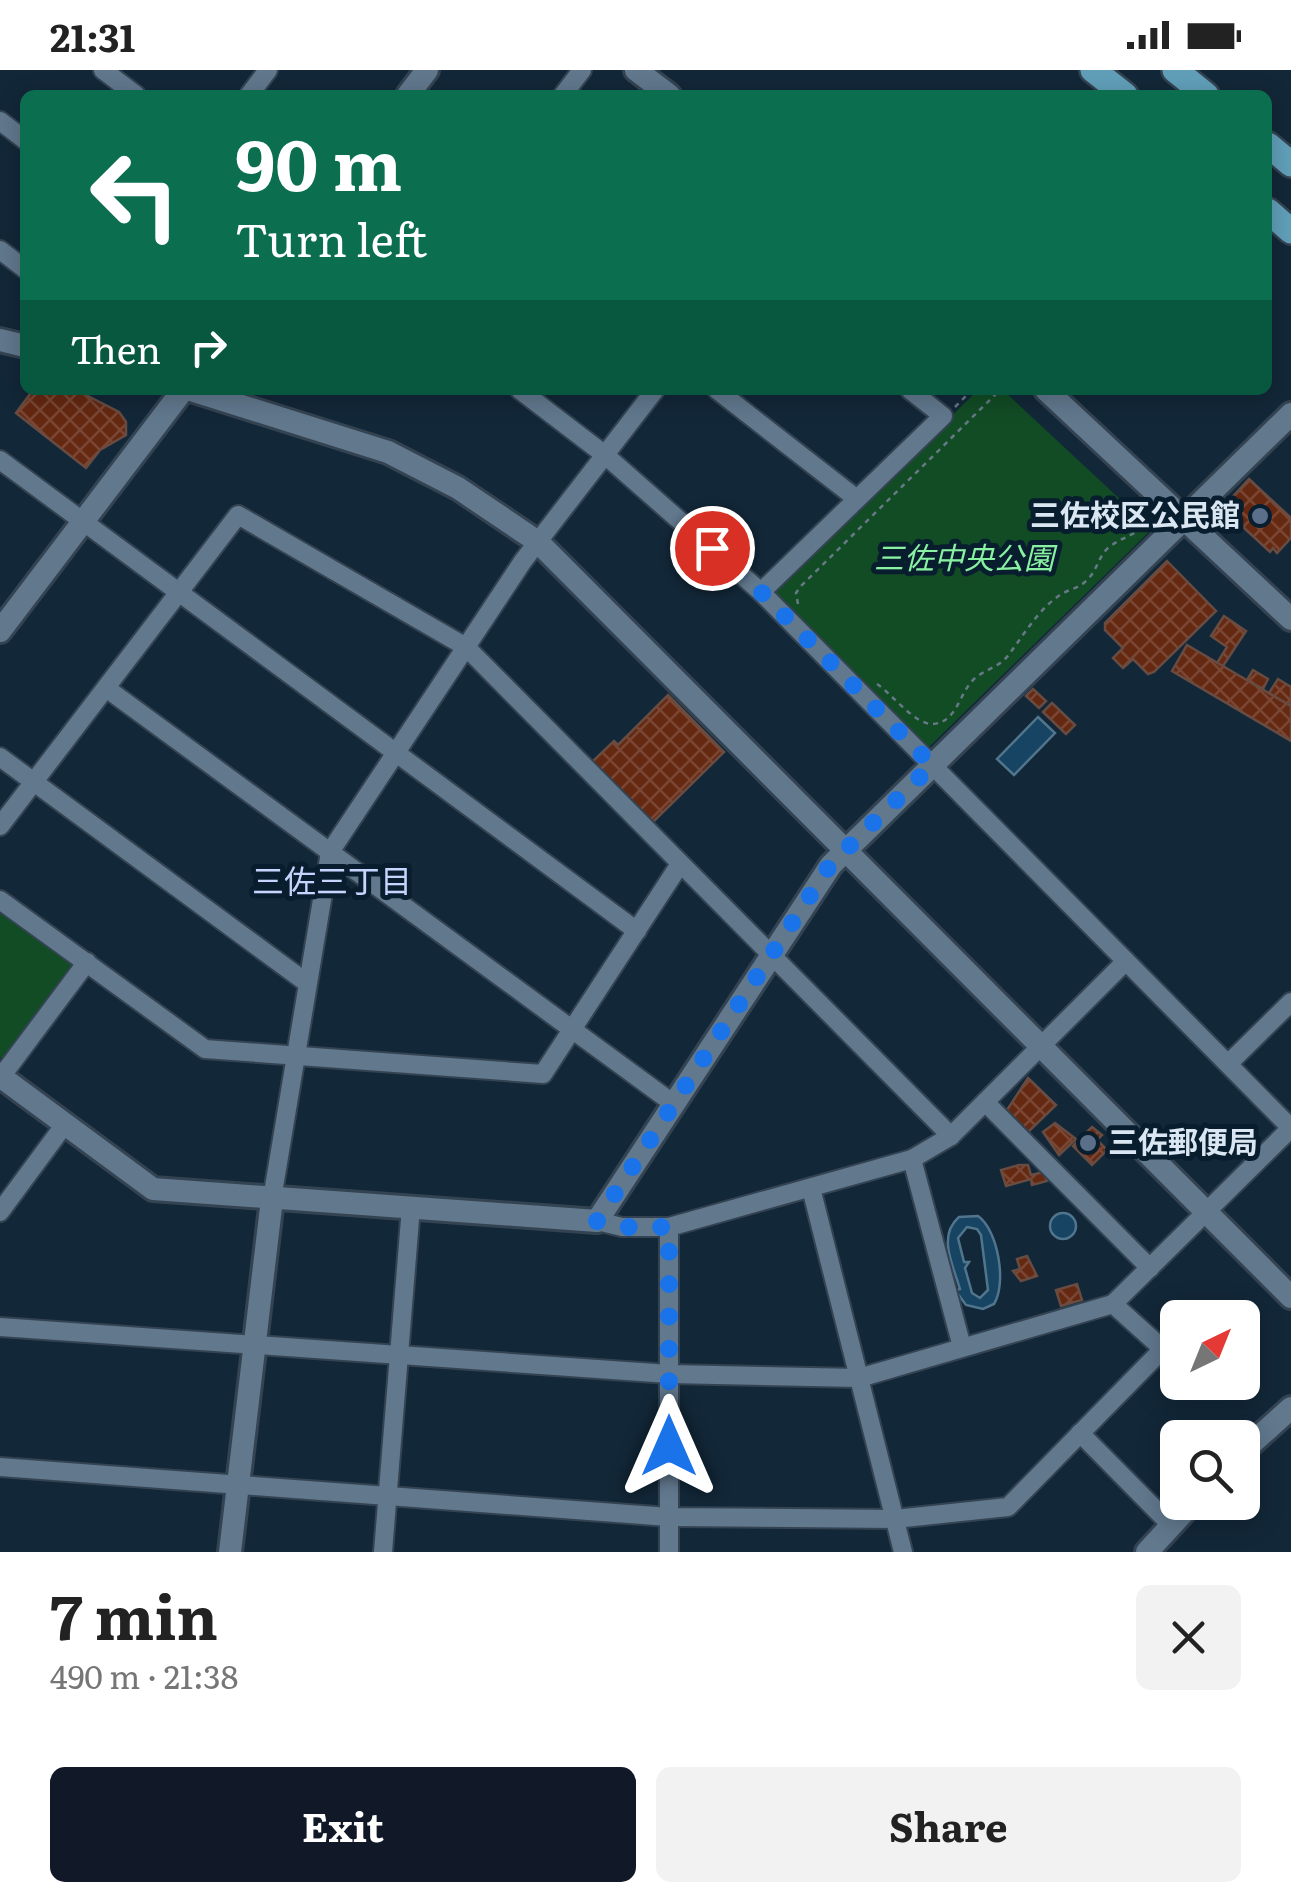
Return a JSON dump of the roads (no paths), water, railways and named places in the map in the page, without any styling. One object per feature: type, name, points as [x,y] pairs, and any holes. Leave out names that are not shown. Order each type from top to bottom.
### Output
[{"type":"main road","points":[[1092,70],[1118,90]]},
{"type":"main road","points":[[1175,70],[1200,90]]},
{"type":"main road","points":[[1272,214],[1291,231]]},
{"type":"street","points":[[103,70],[129,90]]},
{"type":"street","points":[[253,90],[268,70]]},
{"type":"street","points":[[567,90],[582,70]]},
{"type":"street","points":[[636,70],[662,90]]},
{"type":"street","points":[[0,121],[20,136]]},
{"type":"street","points":[[0,250],[20,265]]},
{"type":"street","points":[[0,631],[180,395]]},
{"type":"street","points":[[207,395],[388,452],[458,488],[538,542],[1291,1297]]},
{"type":"street","points":[[0,1327],[254,1348],[669,1374],[859,1378],[1114,1304],[1291,1128],[761,592],[605,455],[527,395]]},
{"type":"street","points":[[230,1552],[272,1199],[330,852],[538,542],[650,395]]},
{"type":"street","points":[[722,395],[857,499]]},
{"type":"street","points":[[761,592],[943,416],[916,395]]},
{"type":"street","points":[[1051,395],[1291,619]]},
{"type":"street","points":[[597,1221],[830,865],[1291,414]]},
{"type":"street","points":[[0,460],[636,931]]},
{"type":"street","points":[[0,826],[238,515],[466,647],[951,1136]]},
{"type":"street","points":[[106,688],[674,1104]]},
{"type":"street","points":[[0,756],[308,983]]},
{"type":"street","points":[[0,900],[205,1049],[543,1074],[680,864]]},
{"type":"street","points":[[87,962],[0,1076],[153,1189],[597,1221],[622,1227],[669,1227],[912,1160],[951,1136],[1126,961]]},
{"type":"street","points":[[1228,1064],[1291,1002]]},
{"type":"street","points":[[985,1102],[1150,1268]]},
{"type":"street","points":[[0,1212],[65,1124]]},
{"type":"street","points":[[912,1160],[962,1347]]},
{"type":"street","points":[[811,1188],[903,1552]]},
{"type":"street","points":[[384,1552],[411,1207]]},
{"type":"street","points":[[669,1227],[669,1552]]},
{"type":"street","points":[[0,1467],[669,1517],[895,1519],[1008,1507],[1163,1348],[1114,1304]]},
{"type":"street","points":[[1260,1436],[1291,1408]]},
{"type":"street","points":[[1080,1434],[1171,1525]]},
{"type":"street","points":[[1147,1552],[1176,1520]]},
{"type":"water","points":[[1038,717],[1055,733],[1014,775],[997,759]]},
{"type":"water","points":[[1063,1213],[1072,1217],[1076,1226],[1072,1235],[1063,1239],[1054,1235],[1050,1226],[1054,1217]]},
{"type":"water","points":[[978,1216],[995,1244],[1000,1271],[998,1295],[994,1304],[983,1309],[966,1305],[955,1290],[960,1289],[948,1242],[952,1225],[959,1217]],"holes":[[[967,1227],[977,1229],[988,1290],[980,1298],[972,1293],[965,1268],[969,1262],[964,1262],[958,1238]]]},
{"type":"place","name":"三佐校区公民館","points":[[1260,516]]},
{"type":"place","name":"三佐郵便局","points":[[1088,1143]]},
{"type":"district","name":"三佐三丁目","points":[[332,882]]},
{"type":"park label","name":"三佐中央公園","points":[[964,559]]}]
